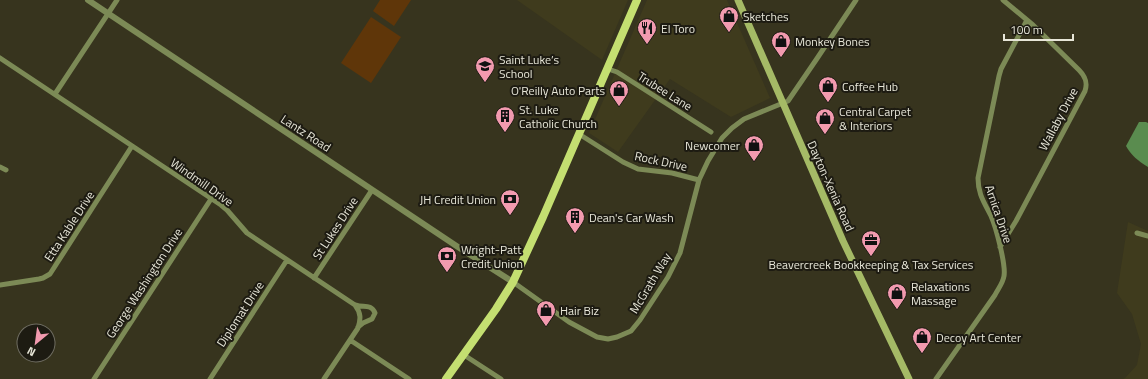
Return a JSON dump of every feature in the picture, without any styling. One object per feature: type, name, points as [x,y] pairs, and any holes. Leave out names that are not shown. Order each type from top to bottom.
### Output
[{"type":"main road","points":[[446,379],[513,282],[543,217],[637,0]]},
{"type":"main road","name":"Dayton-Xenia Road","points":[[738,0],[843,241],[909,379]]},
{"type":"street","name":"Lantz Road","points":[[88,0],[372,190],[513,282]]},
{"type":"street","points":[[55,94],[117,0]]},
{"type":"street","points":[[783,103],[788,101],[856,0]]},
{"type":"street","name":"Wallaby Drive","points":[[1000,247],[1016,221],[1086,91],[1086,80],[1079,70],[1027,20],[1003,0]]},
{"type":"street","name":"Arnica Drive","points":[[936,379],[995,295],[1005,273],[1004,260],[992,220],[979,192],[978,178],[1001,69],[1027,20]]},
{"type":"street","name":"Windmill Drive","points":[[0,58],[211,198],[227,210],[247,233],[287,260],[355,305],[370,307],[373,309],[375,313],[372,319],[363,323],[358,328]]},
{"type":"street","name":"Trubee Lane","points":[[608,69],[623,76],[711,132]]},
{"type":"street","name":"McGrath Way","points":[[513,282],[569,322],[597,337],[608,339],[631,331],[640,320],[668,277],[680,253],[699,180],[708,161],[722,138],[744,119],[783,103]]},
{"type":"street","name":"Rock Drive","points":[[579,134],[622,162],[638,169],[672,173],[699,180]]},
{"type":"street","name":"Etta Kable Drive","points":[[0,285],[39,279],[50,274],[132,146]]},
{"type":"street","points":[[0,167],[6,170]]},
{"type":"street","name":"St Lukes Drive","points":[[314,278],[372,190]]},
{"type":"street","name":"George Washington Drive","points":[[94,379],[211,198]]},
{"type":"street","points":[[1137,233],[1148,236]]},
{"type":"street","name":"Diplomat Drive","points":[[210,379],[287,260]]},
{"type":"street","points":[[324,379],[358,328],[360,314],[355,305]]},
{"type":"street","points":[[350,340],[409,379]]},
{"type":"street","points":[[464,355],[501,379]]},
{"type":"shaded area","points":[[380,0],[411,0],[394,26],[373,11]]},
{"type":"shaded area","points":[[517,0],[628,0],[602,60]]},
{"type":"shaded area","points":[[647,0],[727,0],[770,98],[731,117],[670,79],[618,152],[589,133]]},
{"type":"shaded area","points":[[371,17],[401,37],[371,83],[341,63]]},
{"type":"shaded area","points":[[1139,122],[1148,123],[1148,167],[1135,158],[1126,146]]},
{"type":"shaded area","points":[[1128,222],[1148,231],[1148,379],[1123,379],[1137,365],[1141,344],[1132,314],[1117,293]]},
{"type":"place","name":"Sketches","points":[[729,33]]},
{"type":"place","name":"El Toro","points":[[647,45]]},
{"type":"place","name":"Monkey Bones","points":[[781,58]]},
{"type":"place","name":"Saint Luke’s School","points":[[485,83]]},
{"type":"place","name":"Coffee Hub","points":[[828,103]]},
{"type":"place","name":"O'Reilly Auto Parts","points":[[619,107]]},
{"type":"place","name":"St. Luke Catholic Church","points":[[505,133]]},
{"type":"place","name":"Central Carpet & Interiors","points":[[825,135]]},
{"type":"place","name":"Newcomer","points":[[754,162]]},
{"type":"place","name":"JH Credit Union","points":[[510,216]]},
{"type":"place","name":"Dean's Car Wash","points":[[575,234]]},
{"type":"place","name":"Beavercreek Bookkeeping & Tax Services","points":[[871,257]]},
{"type":"place","name":"Wright-Patt Credit Union","points":[[447,273]]},
{"type":"place","name":"Relaxations Massage","points":[[897,310]]},
{"type":"place","name":"Hair Biz","points":[[546,327]]},
{"type":"place","name":"Decoy Art Center","points":[[922,354]]}]
